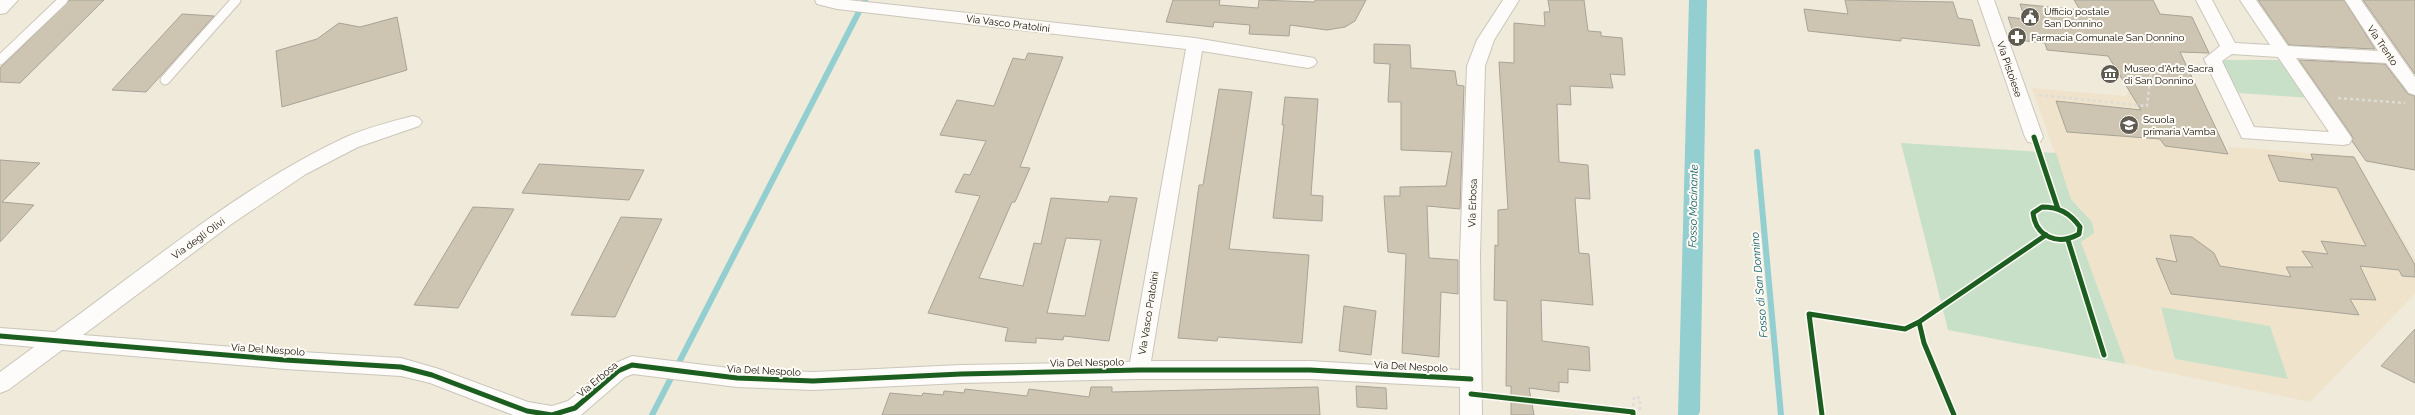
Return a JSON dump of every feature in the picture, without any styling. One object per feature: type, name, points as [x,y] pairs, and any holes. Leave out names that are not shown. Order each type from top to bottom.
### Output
[{"type":"street","points":[[0,9],[10,0]]},
{"type":"street","name":"Via Vasco Pratolini","points":[[823,0],[861,7],[1195,44],[1308,62]]},
{"type":"street","name":"Via Erbosa","points":[[1471,415],[1470,255],[1476,66],[1480,51],[1490,29],[1510,0]]},
{"type":"street","name":"Via Pistoiese","points":[[1986,0],[2034,137]]},
{"type":"street","points":[[2204,0],[2230,48]]},
{"type":"street","points":[[2248,0],[2283,51],[2314,97],[2342,140],[2248,133],[2213,59],[2230,48],[2283,51],[2391,58]]},
{"type":"street","name":"Via Trento","points":[[2353,0],[2391,58],[2411,96]]},
{"type":"street","name":"Via Vasco Pratolini","points":[[1139,370],[1157,255],[1195,44]]},
{"type":"street","name":"Via degli Olivi","points":[[0,384],[226,218],[298,169],[352,142],[413,122]]},
{"type":"street","name":"Via Del Nespolo","points":[[0,336],[285,360],[401,367],[432,375],[527,412]]},
{"type":"street","name":"Via Erbosa","points":[[527,412],[552,415],[570,411],[587,399],[618,370],[626,366],[639,366],[703,374]]},
{"type":"street","name":"Via Del Nespolo","points":[[703,374],[787,381],[834,381],[961,374],[1139,370],[1310,370],[1471,378]]},
{"type":"lane","points":[[0,60],[63,0]]},
{"type":"lane","points":[[165,80],[236,0]]},
{"type":"path","points":[[2019,92],[2147,106],[2150,71],[2221,76]]},
{"type":"path","points":[[2314,97],[2411,96]]},
{"type":"path","points":[[1625,412],[1633,414],[1634,397],[1640,398],[1640,413],[1648,413]]},
{"type":"shaded area","points":[[2140,69],[2228,154],[2229,147],[2353,156],[2415,259],[2415,294],[2310,402],[2126,364],[2081,242],[2094,233],[2082,209],[2071,199],[2032,88],[2126,96]]},
{"type":"green space","points":[[2220,60],[2284,60],[2310,98],[2239,93]]},
{"type":"green space","points":[[1901,143],[2056,153],[2071,199],[2092,222],[2094,233],[2081,242],[2126,364],[1948,330]]},
{"type":"green space","points":[[2161,307],[2270,326],[2288,379],[2175,359]]},
{"type":"building","points":[[70,0],[104,0],[20,83],[0,82],[0,68]]},
{"type":"building","points":[[1173,0],[1220,0],[1219,5],[1258,8],[1259,0],[1315,2],[1315,0],[1366,0],[1355,21],[1345,27],[1327,30],[1290,25],[1289,36],[1249,34],[1250,25],[1214,22],[1213,27],[1166,22]]},
{"type":"building","points":[[1548,0],[1584,0],[1588,31],[1601,32],[1601,36],[1622,38],[1625,75],[1610,74],[1613,88],[1570,86],[1571,105],[1557,104],[1559,162],[1588,165],[1590,199],[1575,198],[1579,253],[1589,254],[1593,305],[1541,300],[1542,341],[1589,347],[1590,371],[1568,369],[1568,383],[1559,382],[1559,392],[1529,388],[1534,415],[1511,415],[1511,386],[1506,386],[1507,301],[1494,300],[1495,245],[1498,246],[1498,210],[1508,209],[1499,62],[1514,63],[1514,23],[1545,26],[1544,12],[1550,12]]},
{"type":"building","points":[[1845,0],[1953,2],[1958,18],[1972,20],[1980,46],[1901,38],[1901,41],[1808,31],[1804,9],[1848,14]]},
{"type":"building","points":[[2074,0],[2153,0],[2160,14],[2192,17],[2209,53],[2180,52],[2228,154],[2165,146],[2160,139],[2067,132],[2056,101],[2141,110],[2108,56],[2047,50],[2045,43],[2016,40],[2008,17],[2025,19],[2020,4],[2080,10]]},
{"type":"building","points":[[2258,0],[2344,0],[2375,49],[2289,45]]},
{"type":"building","points":[[2363,0],[2415,0],[2415,74]]},
{"type":"building","points":[[182,14],[214,16],[146,92],[112,90]]},
{"type":"building","points":[[397,17],[407,70],[282,107],[276,51],[317,39],[339,23],[360,27]]},
{"type":"building","points":[[1374,44],[1410,45],[1411,68],[1455,71],[1457,85],[1464,86],[1460,209],[1427,206],[1429,258],[1458,260],[1458,294],[1441,292],[1439,357],[1402,353],[1406,254],[1388,252],[1384,196],[1400,196],[1400,187],[1446,186],[1452,152],[1401,150],[1401,102],[1388,102],[1390,64],[1374,63]]},
{"type":"building","points":[[1028,53],[1063,57],[1020,167],[1030,168],[1015,202],[1012,202],[979,278],[1023,286],[1034,243],[1041,244],[1051,198],[1108,202],[1110,196],[1137,198],[1109,341],[1064,336],[1063,340],[1036,338],[1036,343],[1005,341],[1008,328],[928,313],[980,196],[955,192],[964,174],[970,175],[986,141],[940,135],[957,100],[994,106],[1013,58],[1025,60]],"holes":[[[1066,238],[1101,240],[1085,316],[1047,313]]]},
{"type":"building","points":[[2299,60],[2385,64],[2408,94],[2415,96],[2415,170],[2366,161],[2352,141],[2353,138],[2350,133]]},
{"type":"building","points":[[1219,89],[1252,92],[1229,249],[1309,255],[1302,343],[1218,337],[1217,341],[1178,338],[1199,185],[1203,185]]},
{"type":"building","points":[[1285,97],[1318,99],[1311,195],[1323,196],[1322,221],[1273,218],[1284,125],[1282,125]]},
{"type":"building","points":[[2311,154],[2354,157],[2415,265],[2415,277],[2402,276],[2399,270],[2360,266],[2376,300],[2350,299],[2359,315],[2171,294],[2156,258],[2177,262],[2170,235],[2192,237],[2214,253],[2220,266],[2291,277],[2286,267],[2313,267],[2302,251],[2328,254],[2321,241],[2366,246],[2337,188],[2279,181],[2268,155],[2313,160]]},
{"type":"building","points":[[0,160],[40,163],[2,202],[34,205],[0,242]]},
{"type":"building","points":[[539,164],[644,170],[629,200],[522,193]]},
{"type":"building","points":[[473,207],[514,209],[458,308],[414,305]]},
{"type":"building","points":[[621,217],[662,219],[615,317],[571,315]]},
{"type":"building","points":[[1344,306],[1376,311],[1371,355],[1339,351]]},
{"type":"building","points":[[2415,329],[2415,383],[2381,366]]},
{"type":"building","points":[[1356,386],[1386,388],[1387,409],[1357,407]]},
{"type":"building","points":[[1091,387],[1112,387],[1112,392],[1318,387],[1320,415],[882,415],[890,393],[922,396],[923,393],[943,395],[944,391],[964,393],[965,389],[1027,396],[1029,389],[1089,397]]},
{"type":"waterway","points":[[652,415],[865,0]]},
{"type":"waterway","name":"Fosso Macinante","points":[[1688,412],[1698,0]]},
{"type":"waterway","name":"Fosso di San Donnino","points":[[1757,152],[1781,415]]},
{"type":"cycle path","points":[[2034,137],[2058,209]]},
{"type":"cycle path","points":[[2042,207],[2051,207],[2067,212],[2074,218],[2080,227],[2079,234],[2072,238],[2062,239],[2051,238],[2041,233],[2034,225],[2033,213],[2042,207]]},
{"type":"cycle path","points":[[1954,415],[1924,343],[1919,322],[2046,235]]},
{"type":"cycle path","points":[[2068,240],[2104,355]]},
{"type":"cycle path","points":[[1822,415],[1809,314],[1905,329],[1919,322]]},
{"type":"cycle path","points":[[0,336],[285,360],[401,367],[432,375],[527,411],[552,415],[575,408],[618,371],[632,365],[737,378],[813,381],[961,374],[1139,370],[1310,370],[1471,379]]},
{"type":"cycle path","points":[[1471,394],[1633,412],[1633,415]]},
{"type":"place","name":"Ufficio postale San Donnino","points":[[2030,17]]},
{"type":"place","name":"Farmacia Comunale San Donnino","points":[[2017,37]]},
{"type":"place","name":"Museo d'Arte Sacra di San Donnino","points":[[2110,74]]},
{"type":"place","name":"Scuola primaria Vamba","points":[[2129,125]]}]
